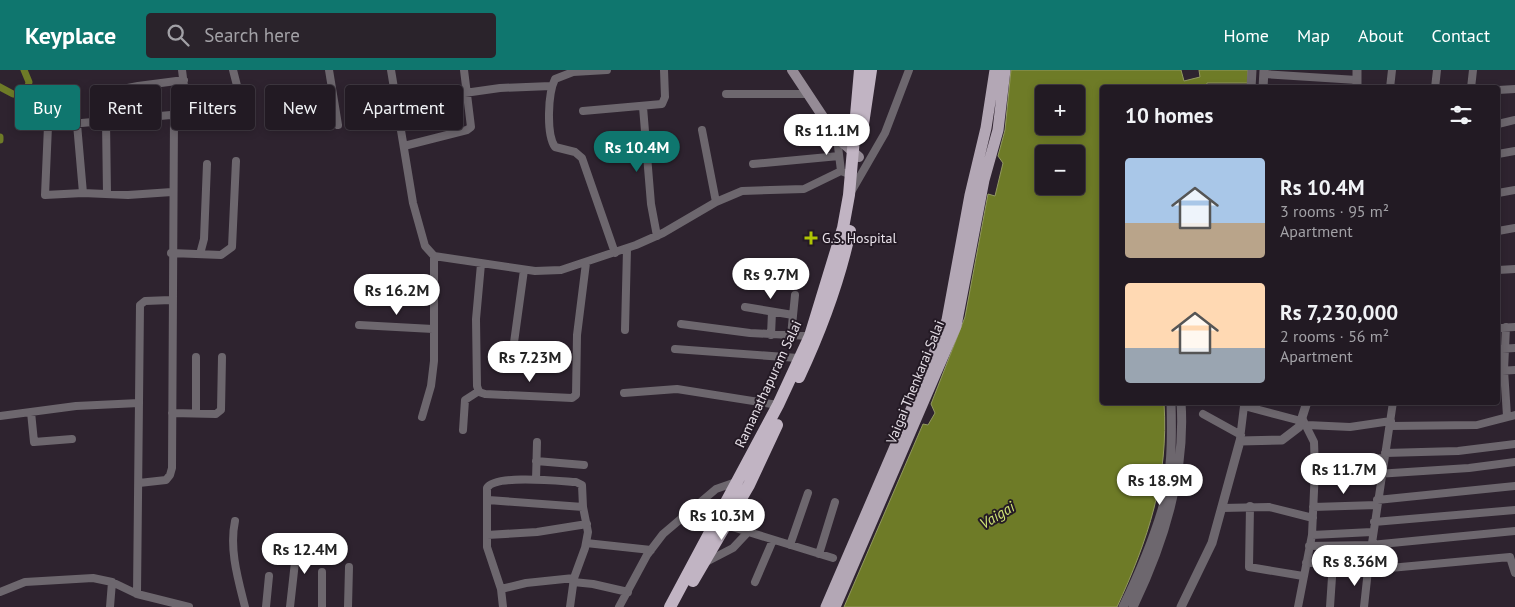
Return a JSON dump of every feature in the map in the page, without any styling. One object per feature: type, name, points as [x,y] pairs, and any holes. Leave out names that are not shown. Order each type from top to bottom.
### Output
[{"type":"highway","name":"Ramanathapuram Salai","points":[[680,607],[749,485],[821,332],[844,261],[852,190],[860,70]]},
{"type":"highway","name":"Ramanathapuram Salai","points":[[670,607],[778,405],[798,358],[810,336],[843,228],[852,190],[845,172],[855,154],[871,70]]},
{"type":"main road","points":[[792,70],[837,138],[855,154]]},
{"type":"main road","name":"Vaigai Thenkarai Salai","points":[[826,607],[919,391],[947,320],[970,195],[986,128],[995,70]]},
{"type":"main road","name":"Vaigai Thenkarai Salai","points":[[835,607],[956,326],[984,180],[998,130],[1005,70]]},
{"type":"street","points":[[182,70],[184,85]]},
{"type":"street","points":[[233,70],[237,85]]},
{"type":"street","points":[[329,70],[338,125]]},
{"type":"street","points":[[391,70],[413,203],[425,246],[434,256],[481,264],[524,270],[561,270],[615,253],[657,236],[716,202],[742,191],[804,189],[845,172],[839,156],[837,138]]},
{"type":"street","points":[[404,146],[467,130],[472,125],[464,70]]},
{"type":"street","points":[[607,70],[586,70],[563,75],[555,79],[551,86],[549,135],[552,142],[560,150],[575,152],[582,158],[615,253]]},
{"type":"street","points":[[583,111],[613,107],[643,108],[656,106],[664,101],[664,70]]},
{"type":"street","points":[[852,190],[885,133],[909,70]]},
{"type":"street","points":[[1251,85],[1252,70]]},
{"type":"street","points":[[1263,85],[1264,72],[1357,84],[1357,70]]},
{"type":"street","points":[[1390,85],[1392,70]]},
{"type":"street","points":[[1435,85],[1437,70]]},
{"type":"street","points":[[1471,85],[1473,70]]},
{"type":"street","points":[[146,85],[184,80]]},
{"type":"street","points":[[463,92],[500,88],[551,86]]},
{"type":"street","points":[[1500,90],[1515,89]]},
{"type":"street","points":[[726,94],[808,94]]},
{"type":"street","points":[[643,108],[646,150],[657,236]]},
{"type":"street","points":[[1500,124],[1515,120]]},
{"type":"street","points":[[48,130],[45,195],[83,192],[107,194],[172,192]]},
{"type":"street","points":[[78,130],[83,192]]},
{"type":"street","points":[[106,130],[107,194]]},
{"type":"street","points":[[139,482],[160,482],[170,475],[174,130]]},
{"type":"street","points":[[702,130],[716,202]]},
{"type":"street","points":[[603,152],[646,150]]},
{"type":"street","points":[[1500,154],[1515,151]]},
{"type":"street","points":[[753,164],[839,156]]},
{"type":"street","points":[[171,253],[221,255],[228,252],[232,247],[236,161]]},
{"type":"street","points":[[200,254],[204,239],[207,164]]},
{"type":"street","points":[[1500,193],[1515,190]]},
{"type":"street","points":[[1500,231],[1515,228]]},
{"type":"street","points":[[625,330],[627,248]]},
{"type":"street","points":[[422,417],[431,386],[434,256]]},
{"type":"street","points":[[479,391],[485,394],[576,396],[577,335],[586,263]]},
{"type":"street","points":[[479,391],[476,319],[481,264]]},
{"type":"street","points":[[1500,270],[1515,269]]},
{"type":"street","points":[[512,357],[524,270]]},
{"type":"street","points":[[791,336],[795,295]]},
{"type":"street","points":[[137,594],[140,305],[145,301],[171,300]]},
{"type":"street","points":[[745,307],[793,316]]},
{"type":"street","points":[[771,335],[772,312]]},
{"type":"street","points":[[681,324],[771,335],[810,336]]},
{"type":"street","points":[[359,325],[433,330]]},
{"type":"street","points":[[1500,328],[1515,327]]},
{"type":"street","points":[[1248,405],[1304,421],[1350,427],[1390,424],[1476,425],[1511,415],[1501,371],[1501,349],[1506,328]]},
{"type":"street","points":[[1501,349],[1515,348]]},
{"type":"street","points":[[675,349],[798,358]]},
{"type":"street","points":[[196,357],[196,413]]},
{"type":"street","points":[[172,413],[216,414],[221,410],[222,357]]},
{"type":"street","points":[[1501,371],[1515,370]]},
{"type":"street","points":[[624,393],[677,389],[778,405]]},
{"type":"street","points":[[463,430],[465,400],[479,391]]},
{"type":"street","points":[[0,416],[76,406],[139,403]]},
{"type":"street","points":[[1123,607],[1137,578],[1162,509],[1170,468],[1170,405]]},
{"type":"street","points":[[1133,607],[1169,517],[1177,481],[1182,437],[1181,405]]},
{"type":"street","points":[[1184,605],[1212,543],[1240,438],[1244,405]]},
{"type":"street","points":[[1203,414],[1240,438],[1282,440],[1299,428],[1304,421],[1306,405]]},
{"type":"street","points":[[1364,607],[1372,532],[1392,405]]},
{"type":"street","points":[[31,412],[34,442],[72,439]]},
{"type":"street","points":[[1298,607],[1312,535],[1315,478],[1314,442],[1304,421]]},
{"type":"street","points":[[536,480],[537,442]]},
{"type":"street","points":[[1315,462],[1515,444]]},
{"type":"street","points":[[536,461],[584,465]]},
{"type":"street","points":[[1315,478],[1381,475],[1515,462]]},
{"type":"street","points":[[502,607],[501,589],[488,552],[487,488],[490,483],[519,480],[580,483],[583,488],[583,507],[587,524],[586,543],[574,580],[570,607]]},
{"type":"street","points":[[619,607],[651,550],[663,534],[716,490],[736,482],[749,485]]},
{"type":"street","points":[[1313,507],[1377,502],[1515,486]]},
{"type":"street","points":[[790,545],[808,493]]},
{"type":"street","points":[[488,500],[583,507]]},
{"type":"street","points":[[819,554],[836,502]]},
{"type":"street","points":[[1250,506],[1249,566],[1303,576]]},
{"type":"street","points":[[1222,508],[1269,507],[1313,518]]},
{"type":"street","points":[[1374,522],[1515,510]]},
{"type":"street","points":[[235,521],[232,535],[237,575],[245,607]]},
{"type":"street","points":[[487,535],[538,532],[587,524]]},
{"type":"street","points":[[726,525],[833,558]]},
{"type":"street","points":[[1309,546],[1371,545],[1515,531]]},
{"type":"street","points":[[704,563],[733,548],[748,532]]},
{"type":"street","points":[[1312,535],[1372,532]]},
{"type":"street","points":[[755,582],[773,540]]},
{"type":"street","points":[[290,607],[297,544],[301,542],[318,543]]},
{"type":"street","points":[[586,543],[651,550]]},
{"type":"street","points":[[1306,563],[1333,562],[1369,566],[1510,557],[1515,573]]},
{"type":"street","points":[[1330,607],[1333,562]]},
{"type":"street","points":[[348,607],[349,567]]},
{"type":"street","points":[[322,572],[322,607]]},
{"type":"street","points":[[266,607],[269,576]]},
{"type":"street","points":[[0,592],[25,582],[93,578],[112,582],[137,594],[184,607]]},
{"type":"street","points":[[501,589],[526,583],[574,580],[628,592]]},
{"type":"street","points":[[110,607],[112,582]]},
{"type":"street","points":[[0,583],[11,586]]},
{"type":"water","name":"Vaigai","points":[[1011,70],[1181,70],[1184,81],[1200,77],[1199,70],[1248,70],[1248,83],[1100,85],[1100,405],[1164,405],[1165,431],[1160,483],[1154,508],[1147,533],[1117,607],[844,607],[923,424],[928,425],[935,413],[931,404],[965,317],[988,194],[995,196],[1003,163],[998,156],[1005,130]]},
{"type":"waterway","points":[[0,87],[13,94],[26,95],[29,82],[24,70]]},
{"type":"place","name":"G.S. Hospital","points":[[811,238]]}]
